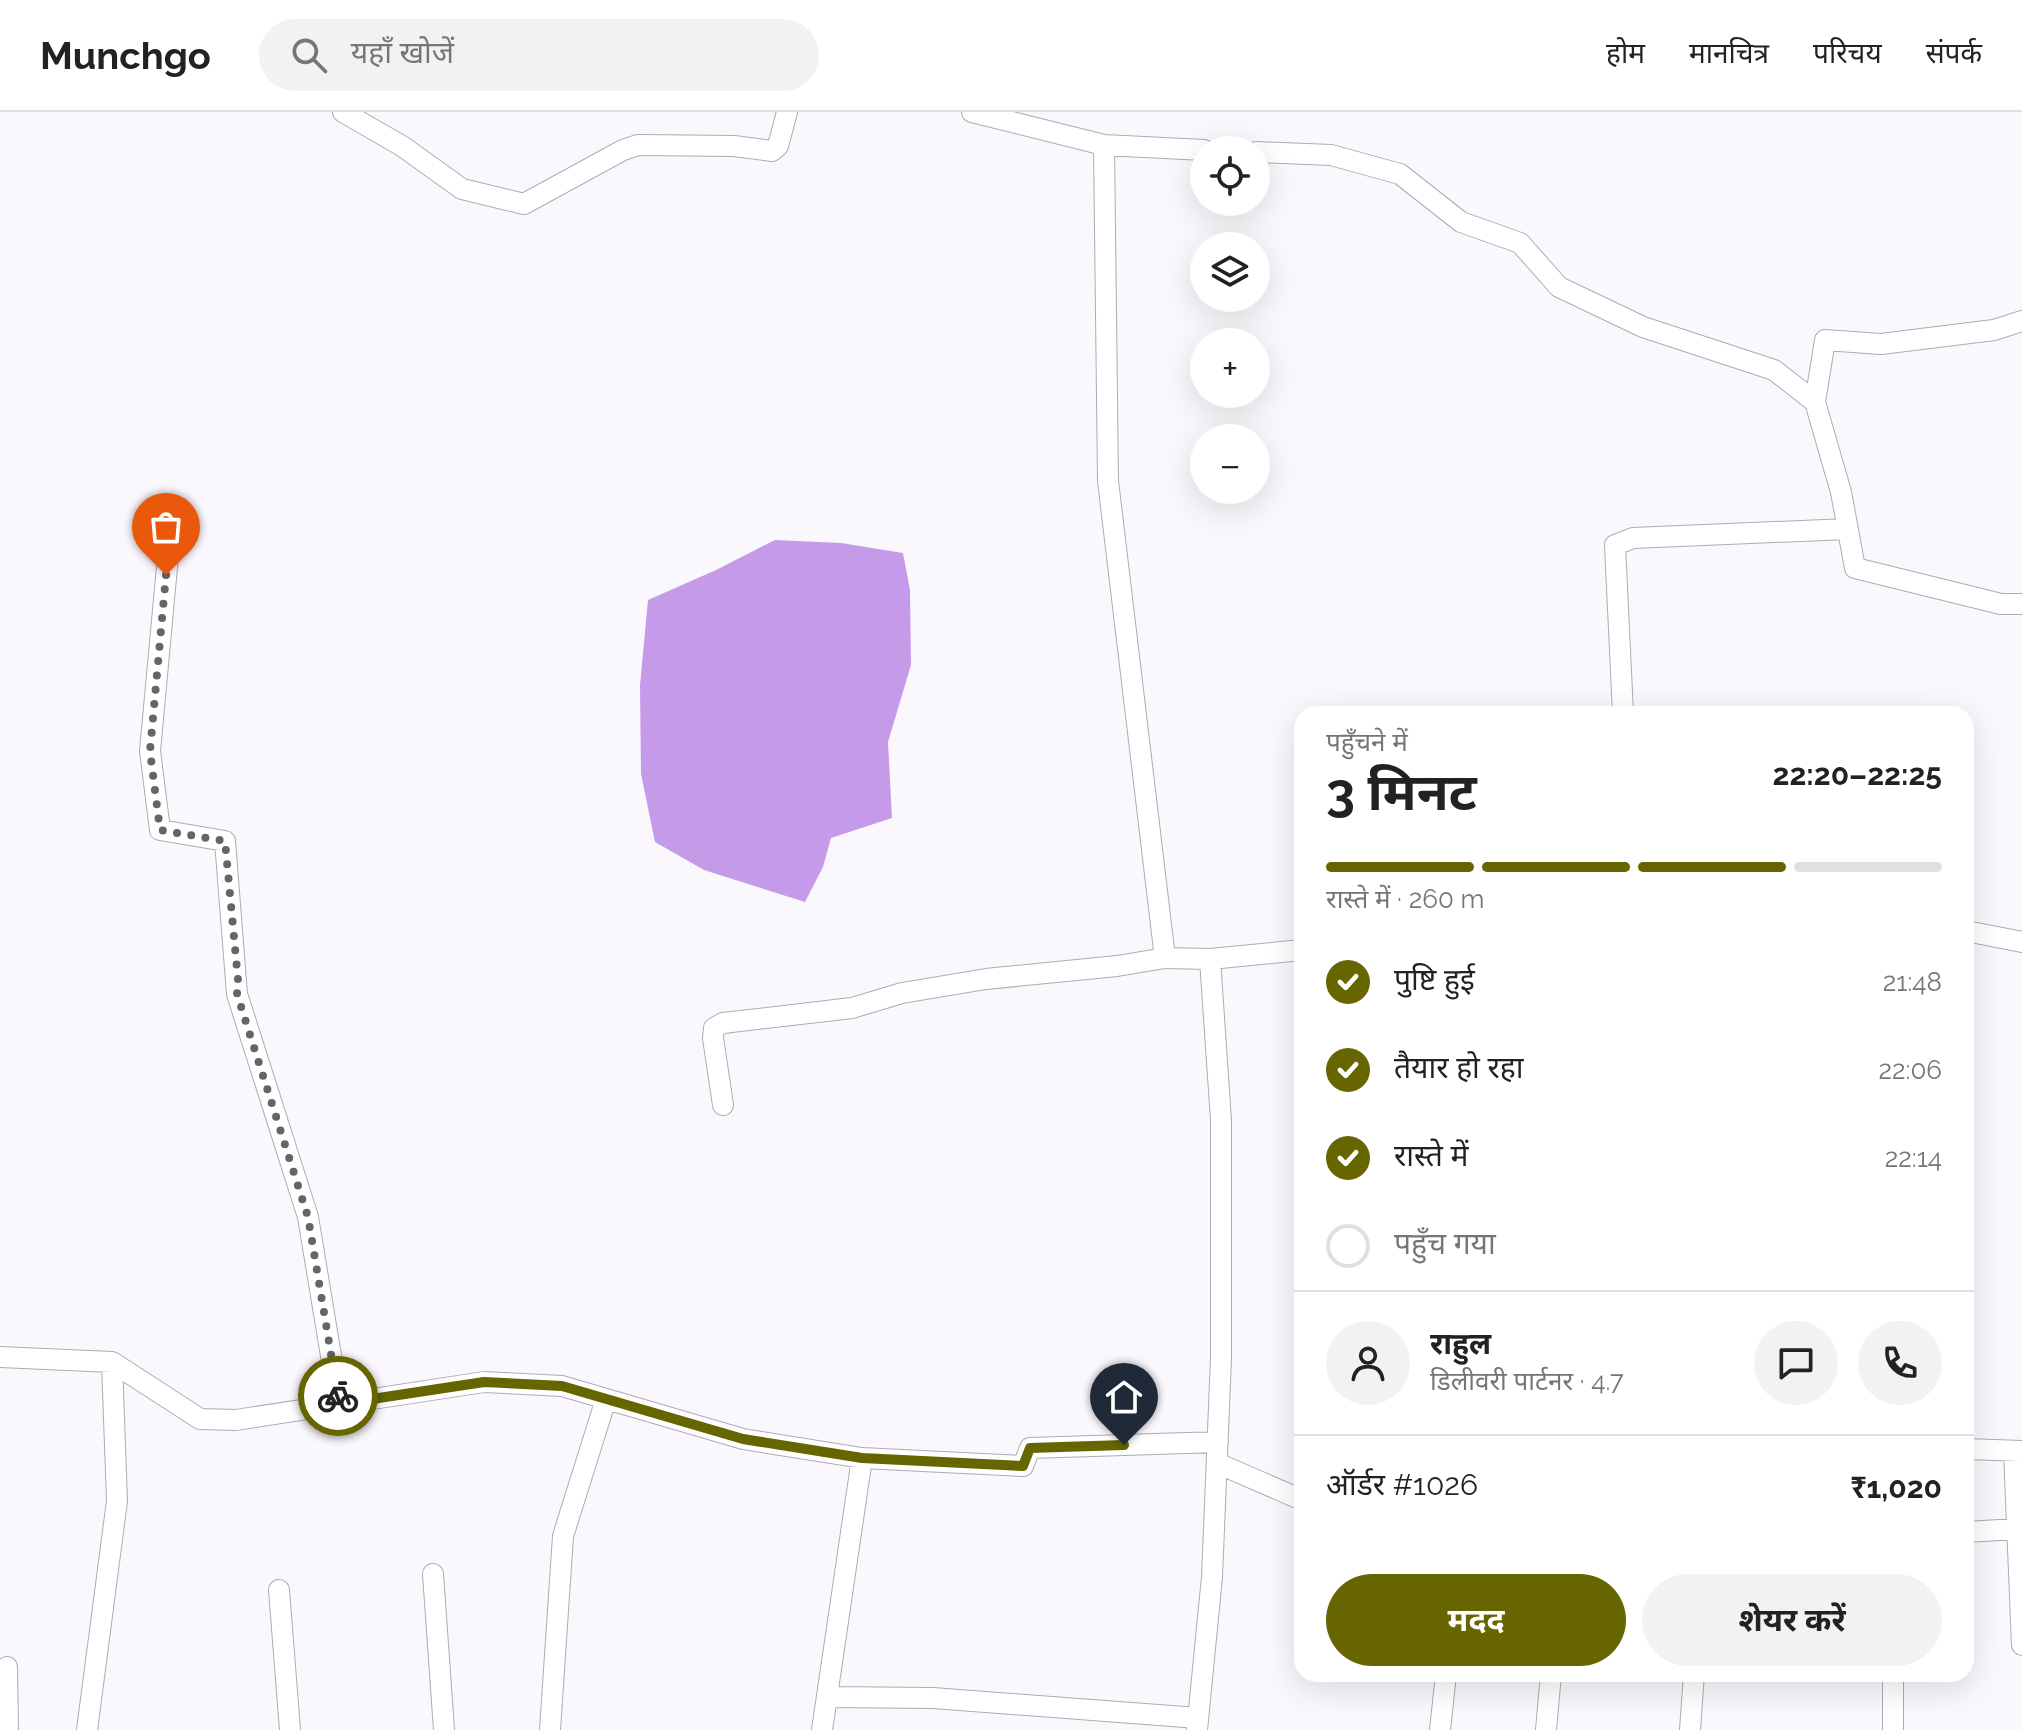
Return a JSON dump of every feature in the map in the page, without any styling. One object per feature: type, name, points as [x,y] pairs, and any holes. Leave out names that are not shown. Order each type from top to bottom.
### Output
[{"type":"street","points":[[343,112],[402,146],[462,189],[524,204],[623,150],[638,145],[734,146],[772,151],[778,146],[787,112]]},
{"type":"street","points":[[972,112],[1104,145],[1190,149]]},
{"type":"street","points":[[1104,145],[1108,481],[1165,958]]},
{"type":"street","points":[[1270,153],[1331,155],[1400,174],[1461,222],[1520,243],[1559,287],[1643,327],[1774,370],[1815,402]]},
{"type":"street","points":[[2022,321],[1994,330],[1881,344],[1825,340],[1815,402],[1841,492],[1855,568],[2001,604],[2022,604]]},
{"type":"street","points":[[1623,706],[1615,545],[1633,538],[1848,529]]},
{"type":"street","points":[[169,545],[150,751],[160,830],[225,841],[237,994],[308,1217],[339,1404]]},
{"type":"street","points":[[1974,933],[2022,942]]},
{"type":"street","points":[[723,1105],[713,1038],[714,1028],[723,1023],[852,1008],[902,993],[948,984],[1165,958],[1210,959],[1294,951]]},
{"type":"street","points":[[827,1697],[933,1698],[1197,1724],[1212,1577],[1221,1358],[1221,1120],[1210,959]]},
{"type":"street","points":[[0,1357],[112,1362],[200,1419],[236,1420],[484,1382],[562,1386],[743,1439],[862,1458],[1023,1466],[1030,1448],[1217,1452],[1294,1495]]},
{"type":"street","points":[[87,1730],[117,1501],[112,1362]]},
{"type":"street","points":[[550,1730],[563,1536],[606,1399]]},
{"type":"street","points":[[1974,1449],[2018,1451],[2017,1529],[2022,1645]]},
{"type":"street","points":[[822,1730],[862,1458]]},
{"type":"street","points":[[1974,1532],[2017,1529]]},
{"type":"street","points":[[433,1574],[444,1730]]},
{"type":"street","points":[[279,1590],[290,1730]]},
{"type":"street","points":[[7,1667],[8,1730]]},
{"type":"street","points":[[1440,1730],[1445,1682]]},
{"type":"street","points":[[1546,1730],[1550,1682]]},
{"type":"street","points":[[1690,1730],[1693,1682]]},
{"type":"street","points":[[1893,1682],[1893,1730]]},
{"type":"shaded area","points":[[775,540],[841,543],[903,553],[910,590],[911,665],[888,742],[892,818],[831,838],[823,867],[805,902],[704,870],[655,842],[641,774],[640,685],[648,600]]},
{"type":"way so far","points":[[166,575],[150,751],[160,830],[225,841],[237,994],[308,1217],[338,1396]]},
{"type":"route","points":[[338,1396],[339,1404],[484,1382],[562,1386],[743,1439],[862,1458],[1023,1466],[1030,1448],[1124,1445]]}]
